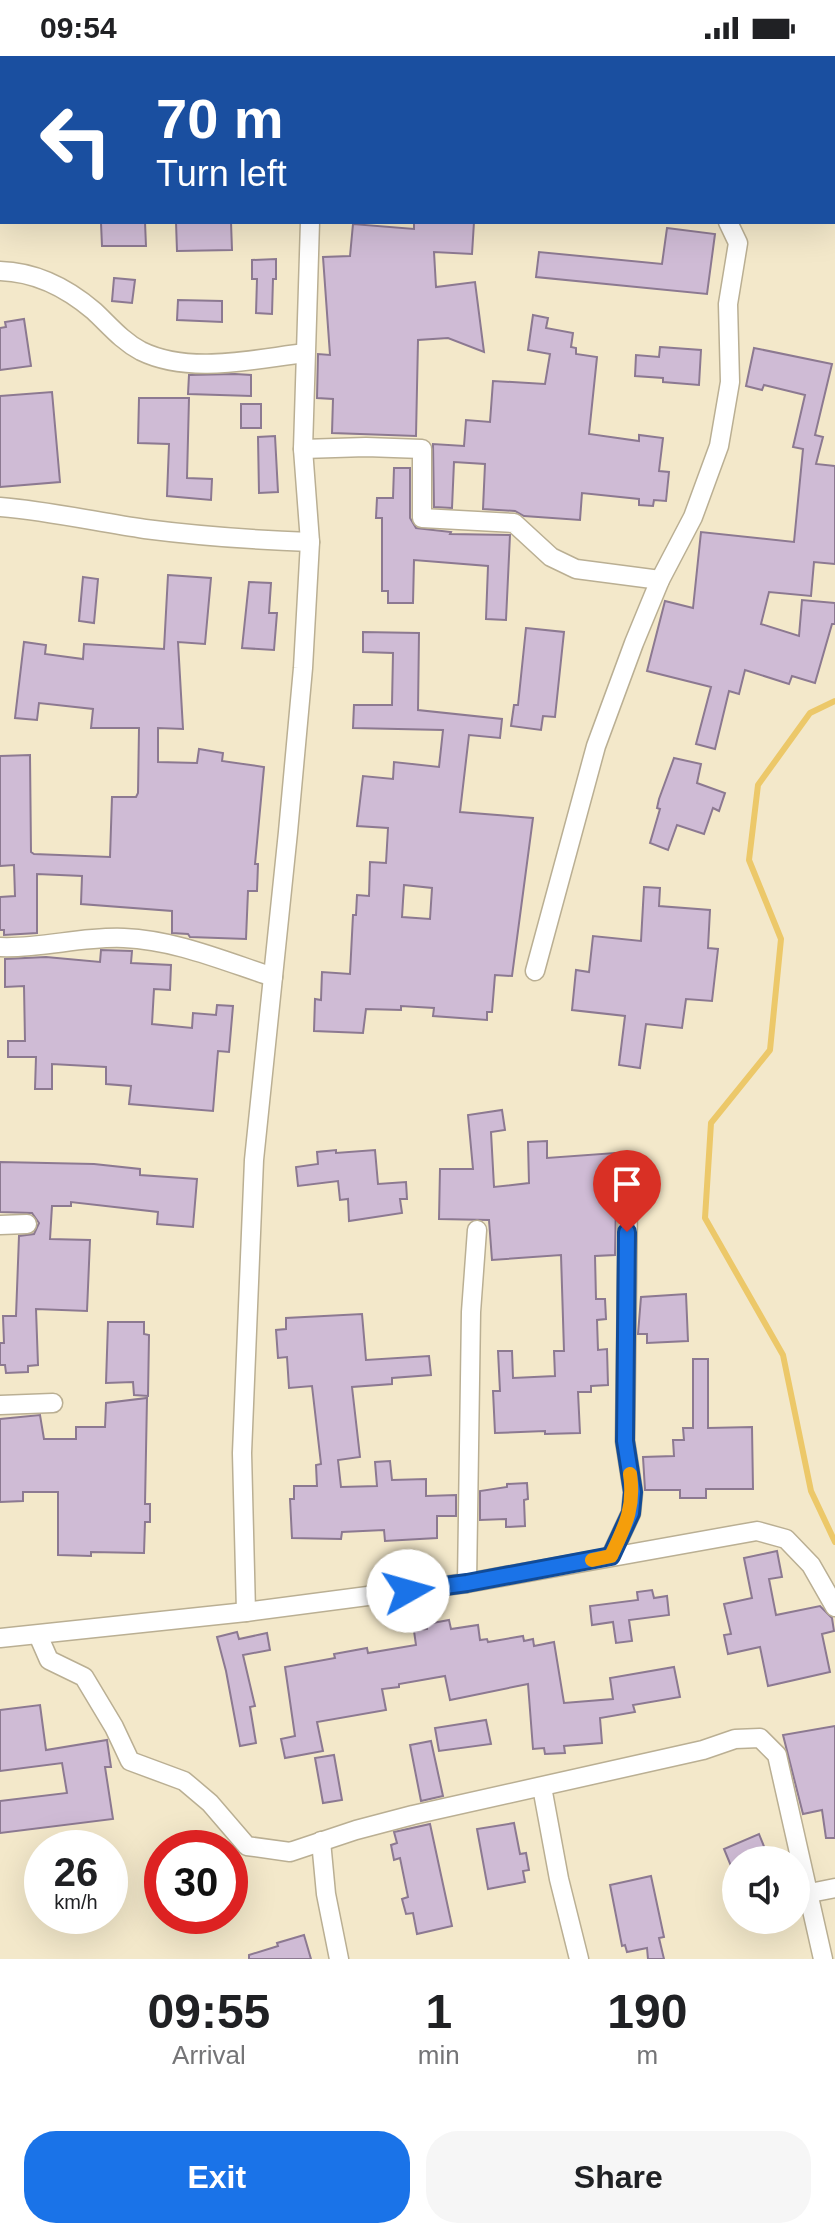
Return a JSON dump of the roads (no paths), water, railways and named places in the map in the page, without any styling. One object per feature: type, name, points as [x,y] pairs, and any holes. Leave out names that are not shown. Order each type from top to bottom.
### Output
[{"type":"street","points":[[246,1612],[242,1453],[254,1160],[303,668],[310,542],[303,449],[310,224]]},
{"type":"street","points":[[535,971],[596,746],[660,580],[693,517],[719,446],[730,382],[728,304],[738,243],[729,224]]},
{"type":"street","points":[[0,271],[15,271],[47,280],[70,293],[130,344],[159,357],[223,362],[305,353]]},
{"type":"street","points":[[303,449],[422,449],[422,518],[514,523],[551,557],[576,569],[660,580]]},
{"type":"street","points":[[0,507],[48,511],[144,529],[248,540],[310,542]]},
{"type":"street","points":[[0,947],[22,948],[120,938],[158,940],[273,977]]},
{"type":"street","points":[[611,1556],[631,1513],[633,1492],[625,1441],[628,1200]]},
{"type":"street","points":[[0,1225],[27,1224]]},
{"type":"street","points":[[467,1583],[471,1312],[477,1230]]},
{"type":"street","points":[[0,1405],[53,1403]]},
{"type":"street","points":[[0,1638],[246,1612],[467,1583],[757,1531],[786,1539],[811,1565],[835,1607]]},
{"type":"street","points":[[38,1635],[49,1660],[84,1677],[130,1761],[184,1781],[210,1803],[247,1846],[290,1852],[413,1815],[703,1750],[735,1739],[760,1738],[777,1755],[799,1846]]},
{"type":"street","points":[[542,1787],[559,1879],[579,1959]]},
{"type":"street","points":[[321,1841],[326,1894],[339,1959]]},
{"type":"street","points":[[823,1959],[810,1893],[835,1888]]},
{"type":"waterway","points":[[835,701],[810,713],[758,785],[749,860],[781,939],[770,1050],[711,1123],[705,1218],[783,1355],[811,1491],[835,1542]]}]
